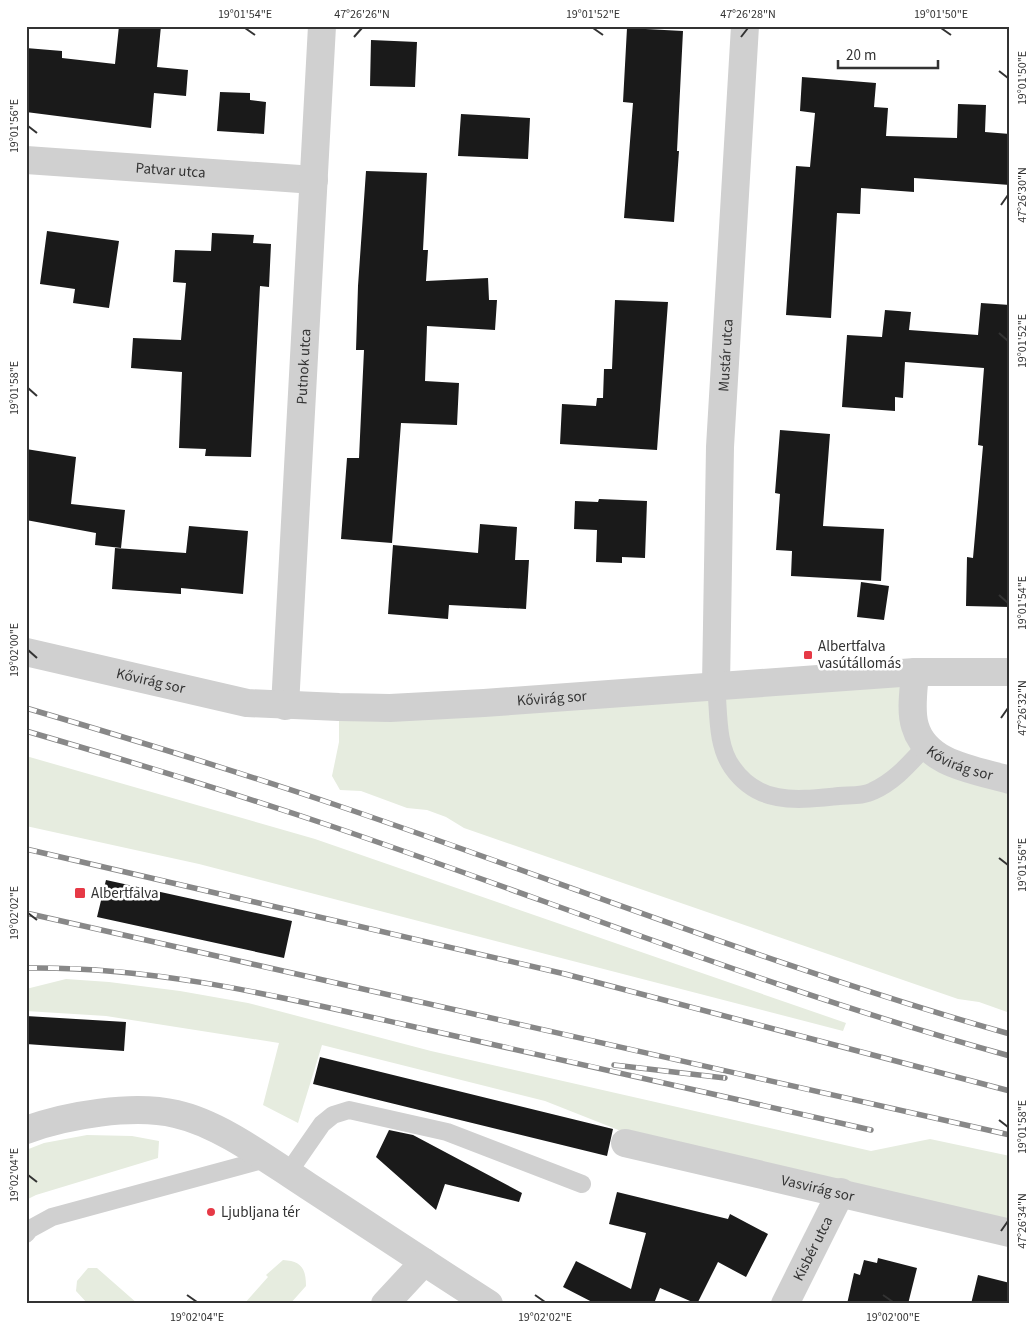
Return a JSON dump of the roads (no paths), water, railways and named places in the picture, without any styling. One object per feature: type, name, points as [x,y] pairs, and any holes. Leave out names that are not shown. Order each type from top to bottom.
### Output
[{"type":"street","name":"Putnok utca","points":[[285,706],[322,26]]},
{"type":"street","name":"Mustár utca","points":[[716,685],[720,447],[745,26]]},
{"type":"street","name":"Patvar utca","points":[[26,160],[314,180]]},
{"type":"street","name":"Kővirág sor","points":[[26,652],[247,703],[285,706],[416,707],[915,672],[914,725],[925,747],[940,758],[1010,780]]},
{"type":"street","points":[[915,672],[1010,672]]},
{"type":"street","points":[[26,1130],[65,1120],[121,1112],[176,1114],[205,1124],[277,1166],[489,1304]]},
{"type":"street","name":"Vasvirág sor","points":[[625,1143],[1010,1232]]},
{"type":"street","name":"Kisbér utca","points":[[785,1304],[841,1192]]},
{"type":"street","points":[[385,1304],[424,1262]]},
{"type":"lane","points":[[716,685],[722,746],[732,767],[750,786],[770,796],[797,800],[871,793],[887,784],[903,771],[925,747]]},
{"type":"lane","points":[[26,1234],[30,1229],[52,1217],[277,1166],[333,1115],[349,1110],[447,1132],[582,1184]]},
{"type":"railway","points":[[26,708],[300,793],[757,954],[925,1009],[1010,1034]]},
{"type":"railway","points":[[26,731],[296,814],[755,976],[924,1031],[1010,1056]]},
{"type":"railway","points":[[26,849],[565,974],[1010,1091]]},
{"type":"railway","points":[[26,913],[1010,1135]]},
{"type":"railway","points":[[26,968],[123,972],[218,985],[265,994],[871,1130]]},
{"type":"railway","points":[[614,1065],[725,1078]]},
{"type":"place","name":"Albertfalva vasútállomás","points":[[808,655]]},
{"type":"place","name":"Albertfalva","points":[[80,893]]},
{"type":"place","name":"Ljubljana tér","points":[[211,1212]]}]
